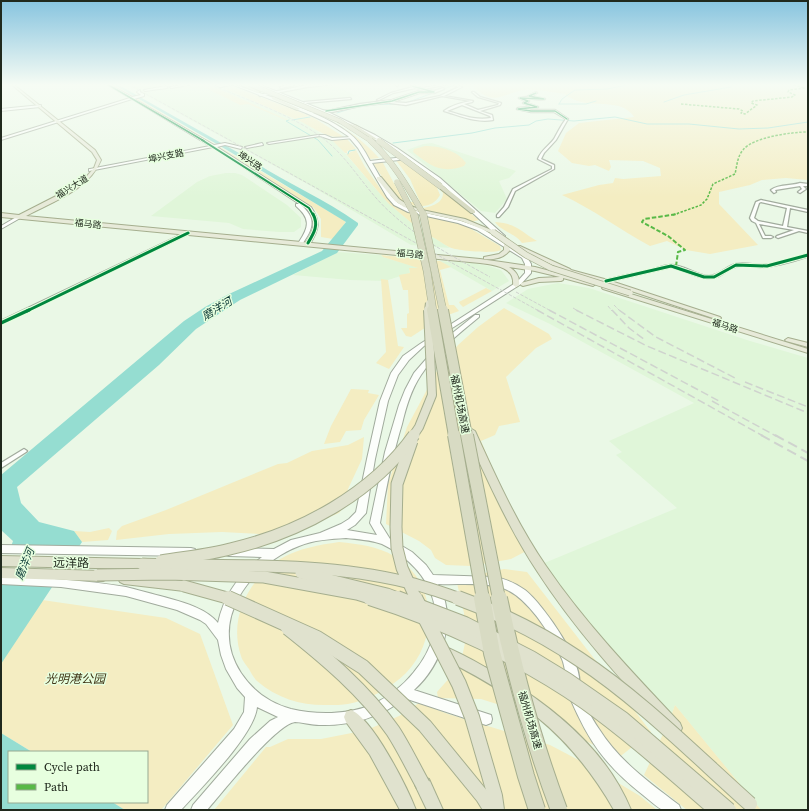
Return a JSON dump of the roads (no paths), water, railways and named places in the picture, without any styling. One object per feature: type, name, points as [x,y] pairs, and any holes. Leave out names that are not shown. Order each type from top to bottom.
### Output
[{"type":"highway","name":"福州机场高速","points":[[333,122],[359,138],[373,150],[389,169],[415,216],[427,270],[430,296],[492,653],[526,776],[537,810]]},
{"type":"highway","name":"福州机场高速","points":[[341,122],[367,137],[382,151],[397,170],[425,216],[461,407],[510,652],[545,773],[559,810]]},
{"type":"highway","points":[[342,122],[375,139],[419,169],[473,212]]},
{"type":"highway","points":[[430,296],[428,315],[433,382],[431,399],[402,466],[397,484],[397,548],[402,568],[414,596],[459,684],[472,717],[495,796],[497,810]]},
{"type":"highway","points":[[461,407],[475,443],[506,507],[541,568],[576,615],[628,677],[677,730],[753,807]]},
{"type":"highway","points":[[142,564],[238,548],[286,531],[328,511],[365,486],[391,463],[410,440],[418,427]]},
{"type":"highway","name":"远洋路","points":[[1,561],[142,564]]},
{"type":"highway","points":[[142,564],[321,569],[378,576],[420,586],[460,599],[517,623],[552,642],[602,676],[753,807]]},
{"type":"highway","points":[[264,567],[321,577],[387,594],[465,624],[530,658],[567,680],[623,719],[729,810]]},
{"type":"highway","name":"远洋路","points":[[1,573],[97,575]]},
{"type":"highway","points":[[97,575],[168,574],[264,577],[358,594],[399,607],[455,630],[538,673],[584,702],[640,744],[716,810]]},
{"type":"highway","points":[[97,575],[184,586],[235,600],[317,638],[363,668],[425,726],[483,797],[491,810]]},
{"type":"highway","points":[[270,616],[332,665],[374,708],[402,746],[435,810]]},
{"type":"highway","points":[[437,648],[479,668],[514,690],[548,715],[580,746],[612,789],[622,810]]},
{"type":"highway","points":[[351,717],[374,745],[408,810]]},
{"type":"main road","name":"福兴大道","points":[[20,216],[77,186],[90,176],[96,169],[99,160],[95,152],[56,122]]},
{"type":"main road","name":"福兴大道","points":[[20,216],[72,185],[90,170],[92,165],[92,156],[56,122]]},
{"type":"main road","points":[[326,122],[352,138],[360,147],[389,197],[396,204],[402,208],[469,225],[488,233],[518,255],[524,257],[531,267]]},
{"type":"main road","points":[[348,122],[361,128],[439,180],[489,226],[518,247],[530,258],[531,267],[528,274],[519,285],[458,330],[442,344],[417,375],[409,390],[403,404],[389,452],[375,523],[387,543]]},
{"type":"main road","points":[[370,162],[407,158]]},
{"type":"main road","points":[[379,178],[386,184],[393,196],[406,206],[463,220],[493,232],[526,255],[551,268],[631,290],[712,322]]},
{"type":"main road","name":"福马路","points":[[1,214],[492,262],[572,272],[606,281],[760,332],[808,345]]},
{"type":"main road","name":"福马路","points":[[20,216],[323,245]]},
{"type":"main road","points":[[486,258],[506,253],[506,245]]},
{"type":"main road","name":"福马路","points":[[343,247],[486,258],[531,267],[588,282],[808,351]]},
{"type":"main road","points":[[518,247],[572,272]]},
{"type":"main road","points":[[492,262],[504,266],[513,272],[519,285]]},
{"type":"main road","points":[[324,535],[353,535],[367,537],[387,543],[404,552],[414,560],[431,579],[438,594],[442,611],[441,630],[437,648],[424,672],[404,692],[379,707],[351,717],[322,720],[293,716],[270,708],[251,695],[240,683],[231,668],[225,653],[223,638],[226,613],[237,589],[253,569],[274,553],[307,539],[324,535],[349,524],[361,513],[384,401],[394,375],[406,358],[422,345],[519,285],[548,279],[569,279],[588,282]]},
{"type":"main road","points":[[1,549],[274,553]]},
{"type":"main road","points":[[431,579],[489,580],[505,584],[516,589],[532,604],[558,641],[567,658],[576,696],[594,737],[610,758],[628,775],[674,810]]},
{"type":"main road","points":[[1,580],[61,582],[118,590],[179,606],[204,617],[210,621],[223,638]]},
{"type":"main road","points":[[404,692],[486,719]]},
{"type":"main road","points":[[172,810],[239,734],[250,714],[251,695]]},
{"type":"main road","points":[[198,810],[242,758],[275,726],[293,716]]},
{"type":"street","points":[[1,139],[56,122]]},
{"type":"street","name":"埠兴路","points":[[175,122],[216,146],[242,168],[303,209],[310,221],[310,226],[301,242]]},
{"type":"street","points":[[498,216],[506,207],[514,190],[553,169],[552,166],[539,158],[542,151],[555,139],[564,122]]},
{"type":"street","points":[[269,143],[321,136],[332,139],[352,138]]},
{"type":"street","name":"埠兴支路","points":[[90,170],[225,144],[241,148]]},
{"type":"street","points":[[247,147],[262,144]]},
{"type":"street","name":"埠兴路","points":[[242,168],[305,205],[312,212],[317,225],[315,232],[308,243]]},
{"type":"street","points":[[774,192],[774,189],[799,184],[808,185]]},
{"type":"street","points":[[799,184],[804,189],[800,192]]},
{"type":"street","points":[[808,210],[758,202],[752,218],[757,222],[808,232]]},
{"type":"street","points":[[799,208],[808,206]]},
{"type":"street","points":[[785,227],[789,207]]},
{"type":"street","points":[[1,226],[20,216]]},
{"type":"street","points":[[757,222],[764,237],[771,237]]},
{"type":"street","points":[[778,238],[799,230]]},
{"type":"street","points":[[1,323],[188,233]]},
{"type":"street","points":[[606,281],[672,266],[677,266],[703,276],[714,277],[722,274],[730,266],[737,264],[767,266],[808,255]]},
{"type":"street","points":[[1,466],[24,451]]},
{"type":"water","name":"磨洋河","points":[[178,122],[184,122],[253,161],[345,214],[358,223],[358,225],[337,253],[240,300],[196,329],[159,365],[17,487],[21,503],[39,522],[74,531],[82,542],[1,664],[1,575],[13,541],[1,530],[1,475],[184,321],[205,307],[229,294],[322,251],[346,222]]},
{"type":"water","points":[[1,733],[30,751],[8,751],[8,803],[114,803],[125,810],[1,810]]},
{"type":"waterway","points":[[287,122],[318,140],[332,156]]},
{"type":"waterway","points":[[393,143],[472,133],[495,128],[529,125],[535,122]]},
{"type":"waterway","points":[[637,122],[647,124],[689,124],[739,129],[768,128],[808,122]]},
{"type":"waterway","points":[[348,154],[349,151],[355,150]]},
{"type":"railway","points":[[197,122],[539,311]]},
{"type":"railway","points":[[296,122],[331,145],[375,197],[402,223],[439,248],[490,277]]},
{"type":"railway","points":[[516,292],[551,311]]},
{"type":"railway","points":[[614,305],[619,310]]},
{"type":"railway","points":[[608,306],[612,311]]},
{"type":"railway","points":[[573,308],[578,311]]},
{"type":"railway","points":[[537,310],[763,436]]},
{"type":"railway","points":[[549,310],[719,401]]},
{"type":"railway","points":[[576,310],[647,346],[808,413]]},
{"type":"railway","points":[[612,310],[629,328],[645,340]]},
{"type":"railway","points":[[619,310],[656,337],[735,378]]},
{"type":"railway","points":[[745,382],[808,407]]},
{"type":"railway","points":[[712,401],[776,436]]},
{"type":"railway","points":[[761,435],[808,461]]},
{"type":"railway","points":[[775,435],[808,453]]},
{"type":"park label","name":"光明港公园","points":[[75,679]]}]
